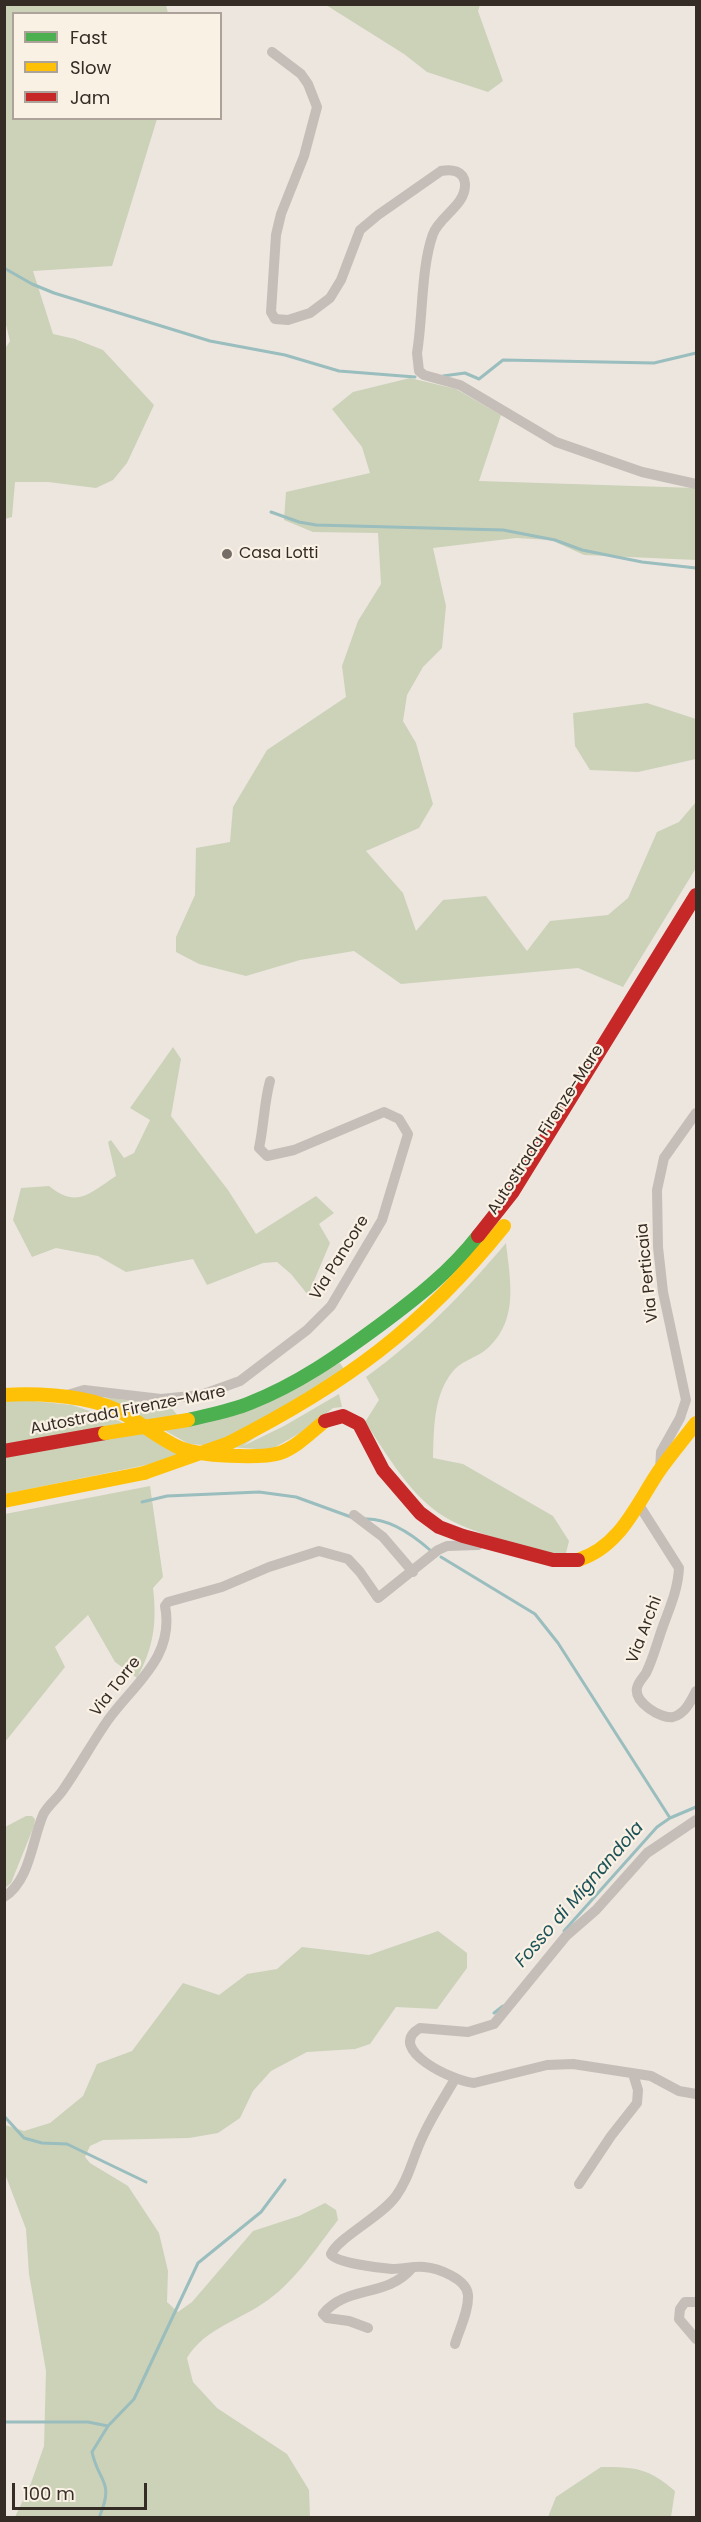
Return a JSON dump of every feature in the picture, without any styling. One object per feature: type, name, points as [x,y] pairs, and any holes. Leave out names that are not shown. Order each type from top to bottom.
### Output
[{"type":"main road","name":"Autostrada Firenze-Mare","points":[[4,1451],[188,1419],[248,1404],[326,1365],[420,1295],[484,1231],[512,1193],[696,895]]},
{"type":"main road","name":"Autostrada Firenze-Mare","points":[[4,1501],[144,1473],[229,1443],[291,1412],[371,1361],[415,1324],[481,1255],[536,1180],[696,919]]},
{"type":"main road","points":[[4,1395],[33,1393],[117,1410],[159,1437],[184,1449],[237,1456],[279,1453],[301,1441],[326,1420],[343,1416],[359,1424],[383,1470],[420,1513],[439,1527],[553,1560],[575,1562],[594,1555],[621,1532],[660,1470],[696,1423]]},
{"type":"street","points":[[272,52],[301,74],[308,84],[317,107],[304,156],[281,214],[276,235],[271,312],[274,319],[288,320],[310,313],[321,306],[338,286],[360,230],[441,171],[451,169],[457,171],[463,177],[465,185],[462,196],[438,224],[430,246],[417,353],[419,371],[424,375],[460,386],[556,442],[642,472],[696,484]]},
{"type":"street","name":"Via Pancore","points":[[61,1397],[84,1390],[161,1399],[201,1395],[240,1381],[307,1330],[331,1306],[382,1220],[408,1134],[399,1119],[384,1112],[302,1147],[267,1156],[259,1148],[264,1126],[265,1100],[270,1081]]},
{"type":"street","name":"Via Perticaia","points":[[660,1470],[661,1452],[680,1418],[686,1400],[663,1292],[658,1247],[657,1190],[664,1158],[696,1113]]},
{"type":"street","name":"Via Archi","points":[[639,1505],[679,1568],[675,1594],[646,1673],[638,1684],[636,1692],[651,1710],[669,1717],[682,1712],[696,1691]]},
{"type":"street","points":[[354,1515],[383,1537],[412,1572],[442,1547],[494,1544]]},
{"type":"street","name":"Via Torre","points":[[4,1897],[19,1881],[47,1809],[62,1792],[108,1720],[149,1672],[166,1630],[168,1622],[165,1606],[168,1602],[222,1587],[269,1567],[319,1551],[348,1560],[360,1572],[378,1598],[412,1572]]},
{"type":"street","points":[[696,1820],[647,1854],[596,1910],[566,1936],[499,2020],[487,2027],[468,2031],[420,2028],[410,2040],[418,2057],[455,2079],[474,2083],[558,2063],[651,2076],[679,2091],[696,2094]]},
{"type":"street","points":[[579,2184],[610,2136],[637,2103],[638,2090],[633,2074]]},
{"type":"street","points":[[454,2344],[467,2304],[467,2291],[461,2283],[443,2272],[426,2267],[380,2268],[337,2260],[331,2254],[337,2246],[381,2213],[396,2196],[408,2177],[422,2136],[455,2079]]},
{"type":"street","points":[[368,2328],[349,2321],[327,2318],[323,2314],[344,2298],[397,2282],[412,2268]]},
{"type":"street","points":[[696,2302],[685,2302],[680,2309],[679,2319],[696,2339]]},
{"type":"green space","points":[[5,4],[166,5],[168,12],[12,12],[12,120],[157,120],[112,266],[33,271],[53,334],[75,339],[103,350],[154,405],[127,463],[113,480],[96,488],[48,482],[15,482],[12,517],[5,519],[4,350],[10,341],[4,317]]},
{"type":"green space","points":[[326,5],[480,5],[478,11],[503,81],[488,92],[427,72],[404,54]]},
{"type":"green space","points":[[410,378],[456,389],[501,415],[479,481],[696,488],[696,560],[584,555],[551,540],[516,538],[433,548],[446,606],[442,648],[423,667],[407,695],[403,721],[416,743],[433,804],[419,828],[366,851],[403,893],[416,931],[443,900],[486,896],[527,951],[550,921],[608,915],[628,898],[657,832],[679,822],[696,802],[696,868],[623,987],[578,968],[401,984],[354,951],[300,960],[246,976],[199,964],[176,952],[176,937],[195,895],[196,848],[230,842],[233,807],[267,750],[346,697],[342,666],[358,621],[381,584],[378,533],[313,532],[284,520],[286,492],[370,473],[362,447],[332,409],[353,392]]},
{"type":"green space","points":[[647,703],[696,719],[696,759],[638,772],[590,770],[575,746],[573,713]]},
{"type":"green space","points":[[173,1047],[181,1059],[171,1116],[228,1190],[256,1234],[316,1196],[334,1213],[319,1224],[330,1243],[308,1295],[291,1274],[277,1262],[263,1263],[207,1285],[193,1259],[126,1272],[98,1256],[56,1248],[32,1257],[13,1220],[21,1188],[49,1186],[68,1197],[76,1197],[91,1193],[116,1176],[108,1142],[111,1140],[124,1158],[134,1153],[150,1120],[130,1108]]},
{"type":"green space","points":[[506,1243],[510,1298],[505,1324],[499,1336],[489,1347],[454,1370],[447,1379],[436,1412],[433,1458],[463,1464],[553,1516],[569,1541],[565,1557],[484,1534],[440,1514],[428,1505],[408,1483],[365,1422],[379,1400],[366,1377],[440,1314]]},
{"type":"green space","points":[[340,1363],[346,1372],[243,1446],[284,1426],[339,1394],[342,1407],[333,1408],[309,1428],[270,1450],[189,1444],[105,1397],[170,1406],[186,1426]]},
{"type":"green space","points":[[24,1400],[72,1405],[119,1421],[182,1454],[146,1465],[5,1494],[5,1401]]},
{"type":"green space","points":[[150,1486],[163,1577],[153,1588],[155,1612],[153,1634],[143,1667],[137,1678],[115,1662],[88,1615],[55,1647],[65,1667],[5,1742],[5,1514]]},
{"type":"green space","points":[[26,1816],[32,1816],[35,1819],[34,1826],[11,1883],[5,1888],[5,1827]]},
{"type":"green space","points":[[438,1931],[467,1953],[467,1968],[437,2009],[396,2007],[370,2044],[355,2049],[307,2052],[271,2071],[253,2091],[240,2118],[218,2133],[189,2138],[103,2140],[90,2146],[85,2157],[90,2163],[128,2186],[159,2233],[168,2271],[167,2302],[178,2312],[192,2302],[253,2231],[299,2216],[325,2203],[336,2210],[338,2220],[288,2283],[258,2307],[203,2339],[187,2358],[193,2382],[217,2408],[287,2454],[309,2490],[310,2517],[15,2517],[31,2483],[44,2446],[46,2371],[29,2274],[26,2229],[5,2174],[5,2125],[24,2131],[50,2123],[83,2096],[97,2064],[132,2051],[183,1983],[219,1995],[247,1974],[277,1969],[302,1947],[369,1955]]},
{"type":"green space","points":[[601,2467],[641,2470],[666,2483],[675,2491],[671,2517],[548,2517],[556,2497]]},
{"type":"waterway","points":[[4,268],[54,293],[210,341],[285,355],[339,371],[415,377]]},
{"type":"waterway","points":[[443,376],[465,373],[479,379],[503,360],[654,363],[696,353]]},
{"type":"waterway","points":[[271,512],[299,522],[316,525],[503,530],[555,540],[582,550],[642,562],[696,568]]},
{"type":"waterway","points":[[142,1502],[167,1496],[259,1492],[296,1497],[351,1517]]},
{"type":"waterway","points":[[365,1519],[391,1524],[408,1533],[430,1550]]},
{"type":"waterway","points":[[441,1557],[535,1614],[558,1643],[670,1818]]},
{"type":"waterway","name":"Fosso di Mignandola","points":[[564,1931],[657,1827],[670,1818],[696,1807]]},
{"type":"waterway","name":"Fosso di Mignandola","points":[[494,2013],[503,2006]]},
{"type":"waterway","points":[[4,2116],[24,2138],[42,2143],[67,2144],[146,2182]]},
{"type":"waterway","name":"Fosso di Mignandola","points":[[99,2518],[104,2506],[106,2489],[92,2452],[108,2426],[134,2399],[198,2263],[261,2212],[285,2180]]},
{"type":"waterway","points":[[4,2422],[88,2422],[108,2426]]},
{"type":"traffic: fast","points":[[188,1420],[250,1403],[285,1387],[333,1358],[419,1295],[444,1273],[478,1236]]},
{"type":"traffic: slow","points":[[229,1443],[309,1399],[379,1351],[443,1295],[504,1226]]},
{"type":"traffic: slow","points":[[4,1395],[54,1396],[93,1402],[124,1414],[180,1448],[215,1455],[259,1456],[280,1453],[298,1443],[325,1421]]},
{"type":"traffic: slow","points":[[105,1433],[188,1420]]},
{"type":"traffic: slow","points":[[578,1560],[593,1554],[616,1535],[659,1471],[696,1423]]},
{"type":"traffic: slow","points":[[144,1473],[229,1443]]},
{"type":"traffic: slow","points":[[4,1501],[144,1473]]},
{"type":"traffic: jam","points":[[478,1236],[512,1193],[696,895]]},
{"type":"traffic: jam","points":[[325,1421],[343,1416],[359,1424],[383,1470],[420,1513],[439,1527],[463,1536],[553,1560],[578,1560]]},
{"type":"traffic: jam","points":[[4,1451],[105,1433]]},
{"type":"place","name":"Casa Lotti","points":[[227,554]]}]
